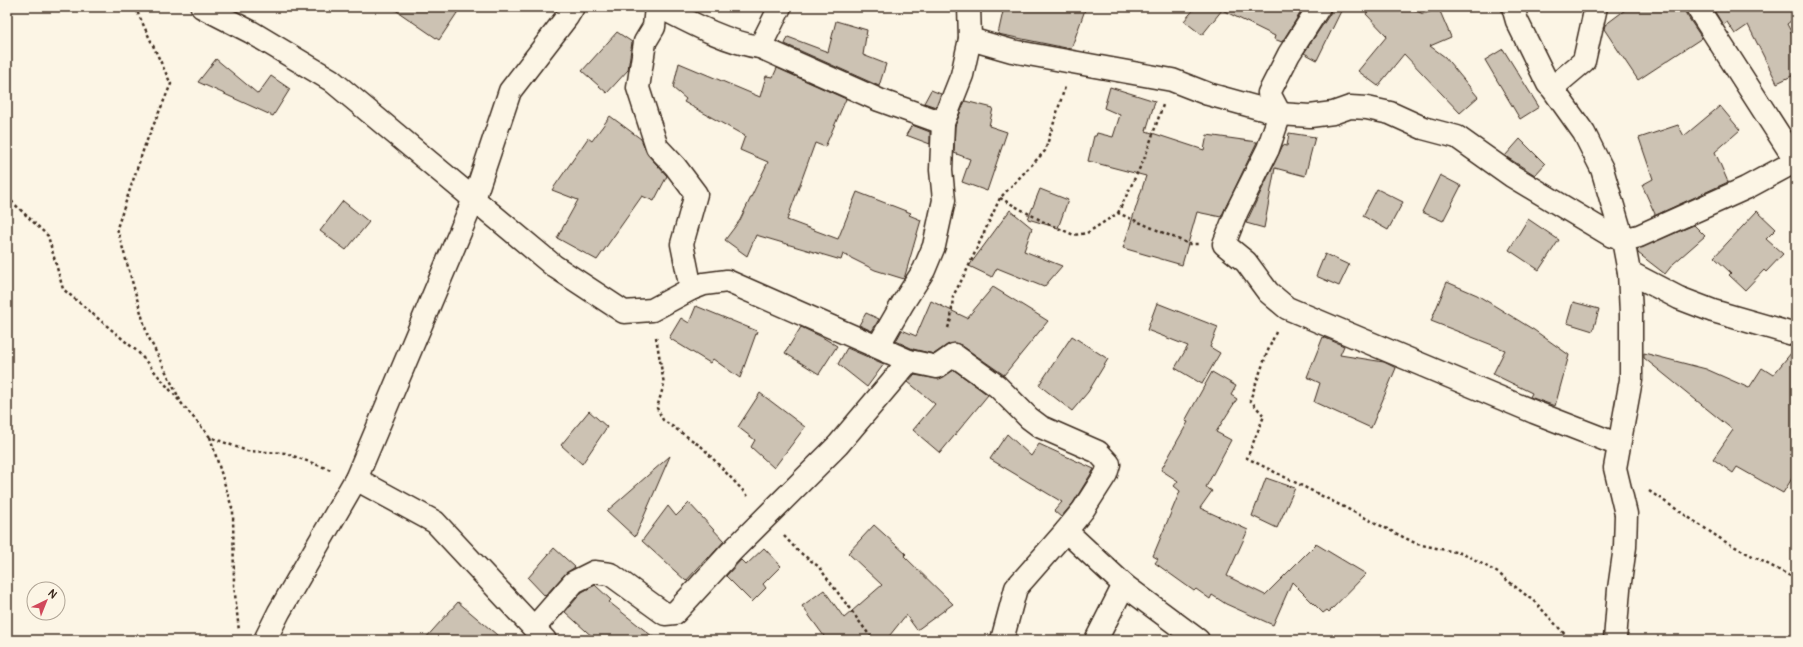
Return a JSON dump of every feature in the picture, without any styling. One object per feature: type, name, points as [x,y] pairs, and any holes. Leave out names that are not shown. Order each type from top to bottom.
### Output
[{"type":"street","points":[[202,7],[251,32],[331,80],[554,266],[624,312],[652,310],[691,289],[704,284],[726,282],[909,361],[937,367],[954,355],[997,386],[1029,418],[1041,427],[1098,452],[1109,464],[1106,474],[1066,531],[1016,588],[1002,640]]},
{"type":"street","points":[[265,640],[279,612],[356,478],[474,199],[510,92],[573,7]]},
{"type":"street","points":[[656,7],[654,27],[645,42],[638,88],[657,147],[675,166],[696,194],[682,244],[691,289]]},
{"type":"street","points":[[660,7],[699,27],[749,46],[760,47],[879,100],[943,123]]},
{"type":"street","points":[[760,47],[780,7]]},
{"type":"street","points":[[888,352],[881,341],[924,270],[934,246],[941,219],[944,200],[940,170],[943,123],[962,75],[970,38],[969,7]]},
{"type":"street","points":[[1319,7],[1289,54],[1269,93],[1280,114],[1268,149],[1237,211],[1224,244],[1246,262],[1268,292],[1287,308],[1534,412],[1618,445]]},
{"type":"street","points":[[1513,7],[1517,22],[1548,84],[1584,133],[1602,168],[1623,240],[1629,272],[1631,314],[1631,380],[1615,468],[1626,514],[1625,547],[1618,589],[1615,640]]},
{"type":"street","points":[[1552,88],[1584,61],[1596,7]]},
{"type":"street","points":[[970,38],[1012,51],[1172,80],[1208,94],[1280,114],[1310,116],[1333,114],[1350,107],[1367,108],[1390,113],[1423,128],[1457,137],[1512,176],[1612,236],[1623,240],[1639,236],[1739,192],[1796,161],[1697,7]]},
{"type":"street","points":[[1629,272],[1678,298],[1713,311],[1796,335]]},
{"type":"street","points":[[356,478],[435,522],[539,634],[574,582],[594,572],[610,574],[665,614],[675,613],[766,516],[838,445],[909,361]]},
{"type":"street","points":[[1066,531],[1124,585],[1198,640]]},
{"type":"street","points":[[1096,640],[1124,585]]},
{"type":"path","points":[[135,7],[171,84],[145,145],[117,228],[147,334],[183,406]]},
{"type":"path","points":[[937,367],[951,319],[953,296],[966,272],[1000,198],[1045,151],[1072,62]]},
{"type":"path","points":[[1000,198],[1044,222],[1074,235],[1087,232],[1118,213],[1145,157],[1172,80]]},
{"type":"path","points":[[7,197],[48,236],[63,289],[138,352],[210,437],[233,511],[234,585],[239,632]]},
{"type":"path","points":[[1118,213],[1189,244],[1224,244]]},
{"type":"path","points":[[1287,308],[1266,353],[1250,400],[1264,416],[1247,458],[1417,544],[1464,554],[1498,573],[1536,603],[1570,640]]},
{"type":"path","points":[[652,310],[664,384],[657,408],[663,420],[702,447],[798,552],[818,566],[873,640]]},
{"type":"path","points":[[210,437],[247,451],[285,454],[356,478]]},
{"type":"path","points":[[1615,468],[1724,541],[1796,579]]},
{"type":"building","points":[[391,7],[461,7],[439,40]]},
{"type":"building","points":[[1004,7],[1086,7],[1071,49],[998,34]]},
{"type":"building","points":[[1196,7],[1304,7],[1282,42],[1274,39],[1275,36],[1222,10],[1202,35],[1184,21]]},
{"type":"building","points":[[1331,7],[1343,7],[1317,60],[1304,53],[1330,14]]},
{"type":"building","points":[[1361,7],[1409,7],[1423,14],[1439,9],[1451,37],[1430,46],[1445,57],[1478,97],[1460,113],[1404,54],[1378,86],[1358,71],[1387,36],[1366,14],[1368,11]]},
{"type":"building","points":[[1629,7],[1685,7],[1686,14],[1702,38],[1638,80],[1604,29],[1605,25]]},
{"type":"building","points":[[1712,7],[1796,7],[1796,17],[1787,24],[1796,41],[1796,74],[1777,83],[1748,25],[1735,34],[1727,22],[1723,25]]},
{"type":"building","points":[[836,21],[867,30],[863,55],[886,64],[879,86],[785,44],[788,37],[828,52]]},
{"type":"building","points":[[617,32],[632,42],[628,70],[607,93],[582,71]]},
{"type":"building","points":[[1503,49],[1539,107],[1520,119],[1485,60]]},
{"type":"building","points":[[216,59],[258,94],[271,76],[290,89],[273,116],[198,82]]},
{"type":"building","points":[[679,63],[760,97],[766,76],[773,77],[777,68],[846,99],[825,147],[815,143],[787,220],[838,239],[857,192],[911,213],[909,215],[921,220],[904,279],[875,270],[843,254],[841,260],[756,235],[747,256],[725,240],[740,220],[768,162],[740,150],[745,136],[684,102],[686,99],[673,88]]},
{"type":"building","points":[[1110,87],[1155,101],[1146,131],[1204,150],[1207,135],[1257,142],[1221,217],[1197,212],[1182,265],[1123,248],[1146,176],[1088,161],[1094,136],[1096,136],[1097,133],[1113,137],[1120,115],[1104,108]]},
{"type":"building","points":[[931,90],[941,94],[936,107],[924,103]]},
{"type":"building","points":[[965,101],[993,108],[989,126],[1007,132],[987,191],[962,182],[970,159],[954,153],[955,126]]},
{"type":"building","points":[[1720,106],[1740,130],[1715,152],[1728,182],[1654,216],[1655,214],[1642,185],[1653,179],[1639,138],[1678,125],[1684,136]]},
{"type":"building","points":[[610,116],[641,139],[648,155],[667,176],[654,201],[642,196],[597,260],[557,238],[578,200],[552,190],[588,138],[592,141]]},
{"type":"building","points":[[912,125],[930,132],[930,144],[906,135]]},
{"type":"building","points":[[1289,133],[1315,137],[1305,176],[1275,168],[1264,228],[1246,223],[1283,145],[1287,146]]},
{"type":"building","points":[[1520,139],[1545,164],[1535,175],[1505,156]]},
{"type":"building","points":[[1440,175],[1461,186],[1443,221],[1422,212]]},
{"type":"building","points":[[1040,189],[1068,200],[1058,228],[1028,219]]},
{"type":"building","points":[[1377,189],[1403,202],[1388,230],[1363,216]]},
{"type":"building","points":[[343,201],[369,222],[346,250],[320,231]]},
{"type":"building","points":[[1010,210],[1032,228],[1024,251],[1062,266],[1044,287],[997,268],[992,277],[969,266]]},
{"type":"building","points":[[1757,211],[1776,229],[1766,239],[1783,254],[1766,272],[1764,270],[1745,290],[1729,275],[1731,273],[1714,257]]},
{"type":"building","points":[[1528,219],[1559,240],[1539,270],[1509,250]]},
{"type":"building","points":[[1694,225],[1705,236],[1673,264],[1665,274],[1638,253],[1637,249]]},
{"type":"building","points":[[1325,254],[1349,265],[1339,286],[1316,276]]},
{"type":"building","points":[[1447,282],[1477,295],[1534,330],[1569,355],[1555,406],[1530,397],[1532,393],[1493,374],[1505,350],[1431,321]]},
{"type":"building","points":[[993,287],[1048,321],[1004,375],[961,345],[955,343],[947,345],[934,354],[913,349],[896,341],[902,330],[916,336],[931,301],[967,318]]},
{"type":"building","points":[[1573,302],[1599,309],[1593,331],[1567,323]]},
{"type":"building","points":[[1157,303],[1218,327],[1210,347],[1220,353],[1202,384],[1175,368],[1188,346],[1147,330]]},
{"type":"building","points":[[696,306],[757,331],[740,378],[713,359],[710,363],[669,338],[681,318],[689,323]]},
{"type":"building","points":[[866,313],[879,319],[872,331],[859,325]]},
{"type":"building","points":[[801,327],[837,346],[819,374],[785,353]]},
{"type":"building","points":[[1072,336],[1108,359],[1088,392],[1072,411],[1039,385]]},
{"type":"building","points":[[1323,337],[1344,346],[1340,355],[1384,362],[1396,368],[1371,428],[1314,402],[1320,383],[1307,377]]},
{"type":"building","points":[[1796,347],[1796,472],[1783,493],[1737,467],[1733,473],[1713,459],[1733,430],[1644,358],[1644,353],[1706,369],[1749,388],[1762,368],[1773,375]]},
{"type":"building","points":[[847,348],[884,364],[867,387],[838,364]]},
{"type":"building","points":[[954,370],[988,395],[940,453],[913,430],[935,404],[908,382],[914,375],[939,379]]},
{"type":"building","points":[[1212,372],[1236,386],[1231,395],[1237,399],[1216,432],[1231,440],[1206,487],[1212,491],[1200,508],[1248,530],[1227,576],[1265,595],[1316,544],[1366,574],[1329,612],[1327,610],[1323,613],[1292,582],[1273,625],[1226,604],[1212,595],[1210,599],[1196,589],[1194,591],[1155,563],[1158,559],[1153,556],[1180,491],[1174,486],[1178,481],[1161,470],[1188,422],[1185,421]]},
{"type":"building","points":[[760,393],[805,427],[774,468],[751,447],[755,440],[738,427]]},
{"type":"building","points":[[589,411],[607,427],[582,464],[561,445]]},
{"type":"building","points":[[1007,434],[1031,456],[1039,444],[1094,469],[1073,503],[1061,517],[1054,511],[1062,502],[990,459]]},
{"type":"building","points":[[670,456],[635,537],[607,511]]},
{"type":"building","points":[[1266,478],[1295,488],[1277,528],[1252,516]]},
{"type":"building","points":[[689,503],[724,541],[686,581],[642,541],[668,506],[676,516]]},
{"type":"building","points":[[874,525],[906,554],[904,556],[953,604],[917,630],[906,615],[886,640],[820,640],[824,636],[802,606],[824,590],[844,618],[882,585],[848,553]]},
{"type":"building","points":[[554,548],[575,567],[565,574],[545,596],[528,578]]},
{"type":"building","points":[[764,548],[781,566],[763,584],[766,588],[752,602],[726,576],[741,560],[746,565]]},
{"type":"building","points":[[595,585],[611,600],[609,602],[657,640],[596,640],[565,612],[582,592]]},
{"type":"building","points":[[458,602],[503,640],[424,640]]}]
